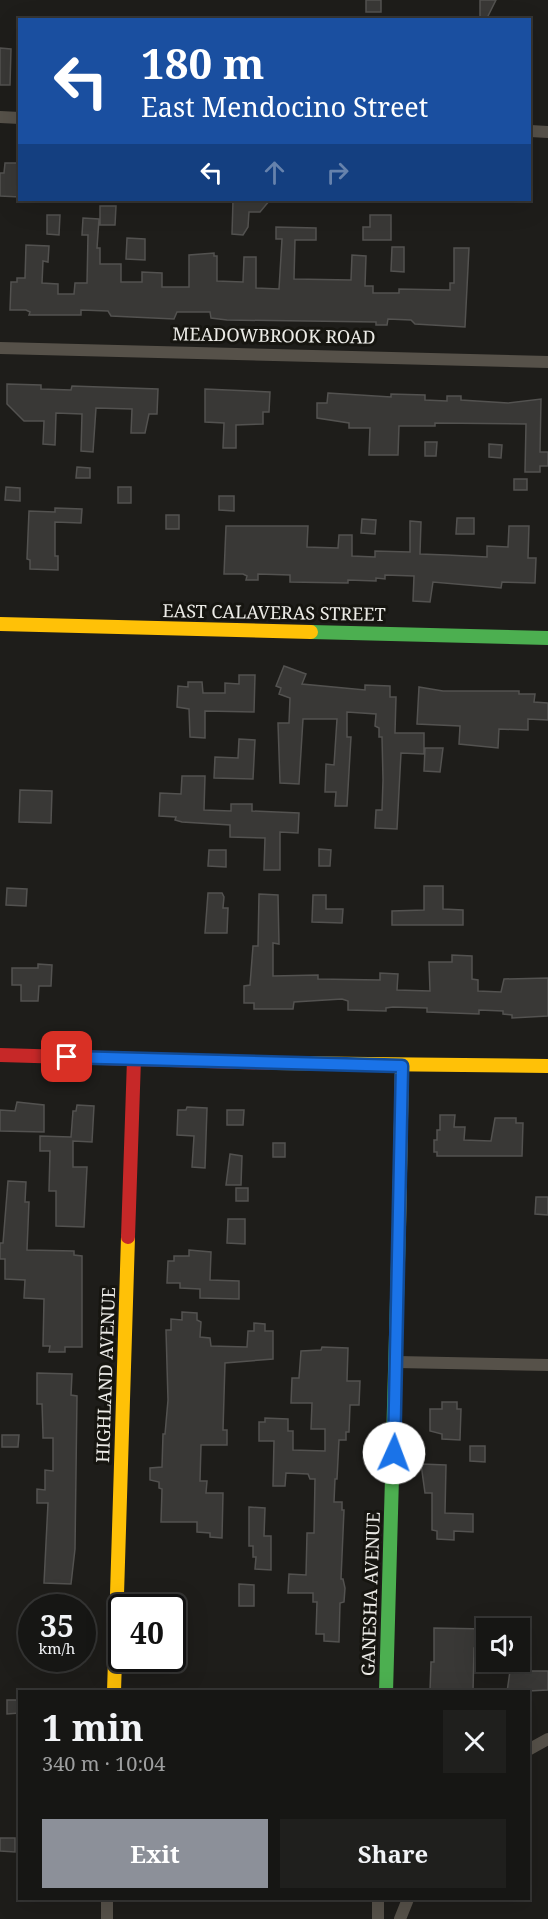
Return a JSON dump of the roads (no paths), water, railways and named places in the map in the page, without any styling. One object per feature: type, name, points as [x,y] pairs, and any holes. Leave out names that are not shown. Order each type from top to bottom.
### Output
[{"type":"street","points":[[0,117],[18,118]]},
{"type":"street","points":[[531,131],[548,132]]},
{"type":"street","name":"MEADOWBROOK ROAD","points":[[0,348],[548,362]]},
{"type":"street","name":"EAST CALAVERAS STREET","points":[[0,624],[548,638]]},
{"type":"street","points":[[0,1054],[402,1066],[548,1066]]},
{"type":"street","name":"HIGHLAND AVENUE","points":[[114,1690],[134,1059]]},
{"type":"street","name":"GANESHA AVENUE","points":[[386,1690],[397,1362],[402,1066]]},
{"type":"street","points":[[397,1362],[548,1365]]},
{"type":"street","points":[[530,1749],[548,1739]]},
{"type":"street","points":[[106,1919],[107,1900]]},
{"type":"street","points":[[378,1900],[378,1919]]},
{"type":"street","points":[[400,1919],[408,1900]]}]
